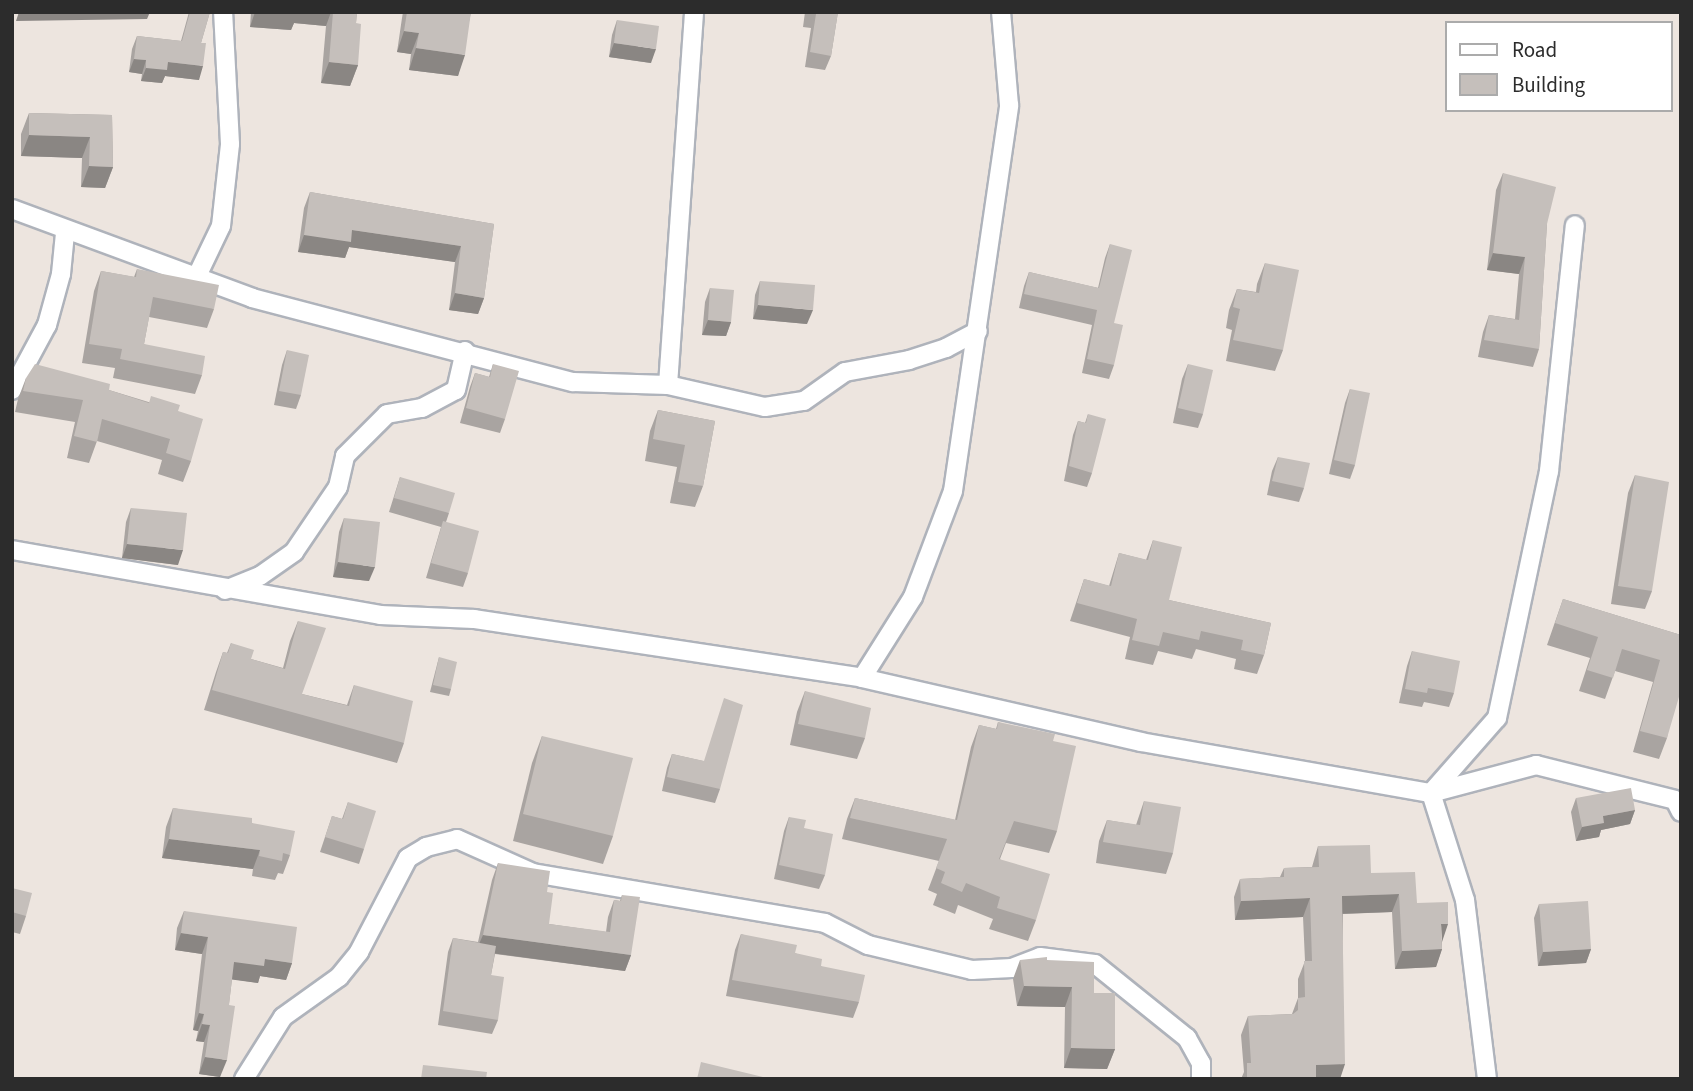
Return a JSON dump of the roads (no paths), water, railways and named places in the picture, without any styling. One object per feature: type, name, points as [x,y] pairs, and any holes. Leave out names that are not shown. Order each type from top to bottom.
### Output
[{"type":"street","points":[[197,276],[221,226],[230,144],[223,12]]},
{"type":"street","points":[[668,385],[694,12]]},
{"type":"street","points":[[862,678],[913,597],[953,491],[978,331],[993,198],[1009,105],[1001,12]]},
{"type":"street","points":[[12,209],[65,233],[197,276],[252,298],[465,351],[573,382],[668,385],[731,401],[786,408],[804,401],[845,372],[909,360],[946,348],[978,331]]},
{"type":"street","points":[[1431,793],[1497,718],[1549,471],[1575,225]]},
{"type":"street","points":[[12,390],[47,325],[61,274],[65,233]]},
{"type":"street","points":[[225,590],[260,576],[294,552],[338,487],[345,456],[387,414],[422,408],[456,390],[465,351]]},
{"type":"street","points":[[12,550],[225,590],[380,615],[474,619],[862,678],[1141,742],[1431,793],[1536,765],[1675,800],[1681,812]]},
{"type":"street","points":[[1431,793],[1465,900],[1487,1079]]},
{"type":"street","points":[[244,1079],[284,1017],[339,977],[359,952],[408,858],[426,846],[457,839],[533,873],[825,923],[868,946],[960,968],[1012,968],[1040,957],[1095,964],[1187,1038],[1201,1063],[1201,1079]]}]
